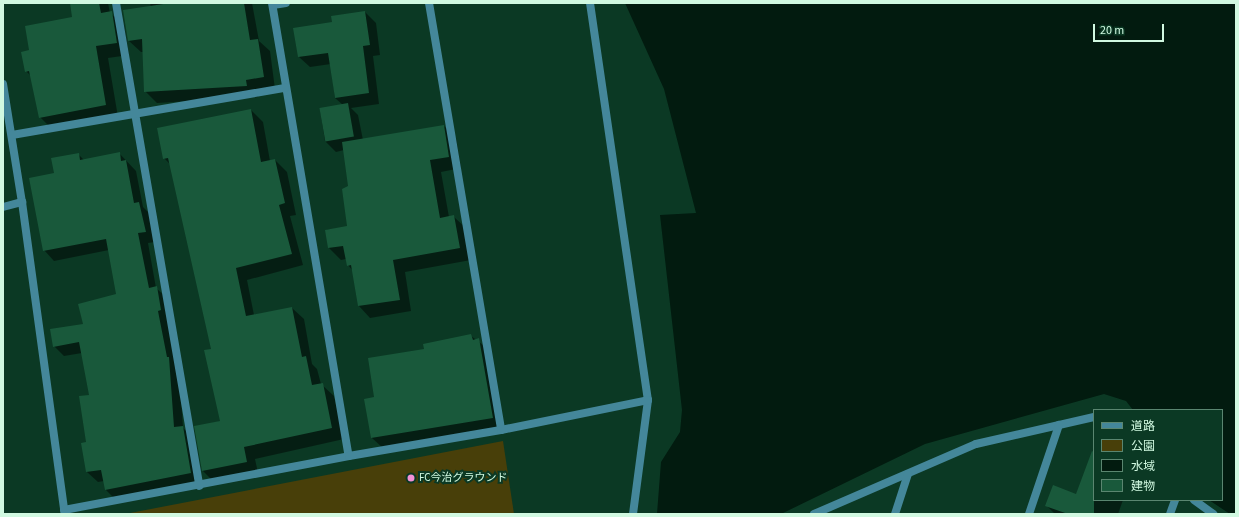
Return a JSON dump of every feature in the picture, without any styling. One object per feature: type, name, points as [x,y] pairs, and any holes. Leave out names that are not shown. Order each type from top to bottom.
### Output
[{"type":"street","points":[[116,3],[199,486]]},
{"type":"street","points":[[286,3],[273,4],[285,88],[349,456]]},
{"type":"street","points":[[429,3],[501,430]]},
{"type":"street","points":[[590,3],[648,400],[633,514]]},
{"type":"street","points":[[3,84],[22,202],[64,512],[349,456],[501,430],[648,400]]},
{"type":"street","points":[[12,135],[285,88]]},
{"type":"street","points":[[3,207],[22,202]]},
{"type":"street","points":[[814,514],[976,444],[1093,416]]},
{"type":"street","points":[[1029,514],[1059,425]]},
{"type":"street","points":[[895,514],[908,474]]},
{"type":"street","points":[[1170,514],[1175,501]]},
{"type":"street","points":[[1195,501],[1213,514]]},
{"type":"green space","name":"FC今治グラウンド","points":[[503,441],[514,514],[125,514]]},
{"type":"water","points":[[625,3],[1236,3],[1236,514],[1230,514],[1210,501],[1223,501],[1223,409],[1132,409],[1126,401],[1104,394],[925,444],[781,514],[657,514],[661,462],[680,432],[682,410],[660,215],[696,213],[664,89]]},
{"type":"building","points":[[70,3],[99,3],[101,13],[112,11],[117,43],[96,46],[106,105],[39,118],[29,71],[25,72],[21,52],[29,50],[25,26],[72,17]]},
{"type":"building","points":[[170,3],[244,3],[250,40],[258,39],[264,77],[246,80],[247,86],[144,92],[142,39],[128,41],[123,10]]},
{"type":"building","points":[[365,11],[370,45],[363,46],[369,93],[335,98],[328,53],[298,57],[293,28],[332,22],[331,16]]},
{"type":"building","points":[[348,103],[354,136],[325,142],[319,108]]},
{"type":"building","points":[[251,109],[261,162],[275,159],[285,203],[279,205],[292,254],[236,268],[246,316],[292,307],[302,357],[306,356],[312,385],[323,383],[332,428],[244,447],[247,462],[202,471],[194,426],[220,421],[204,350],[211,349],[168,158],[163,159],[157,128]]},
{"type":"building","points":[[444,125],[449,157],[430,160],[440,218],[454,215],[460,248],[393,260],[400,300],[358,306],[351,265],[347,266],[343,246],[328,248],[325,230],[347,226],[342,189],[348,186],[342,142]]},
{"type":"building","points":[[120,152],[121,161],[126,160],[134,203],[139,202],[146,232],[138,233],[149,288],[157,286],[161,310],[158,311],[167,357],[169,357],[174,427],[183,426],[191,473],[105,490],[101,470],[86,472],[81,443],[86,442],[79,396],[89,395],[79,342],[53,347],[50,329],[83,324],[78,304],[116,294],[106,239],[43,251],[29,178],[54,173],[51,158],[79,153],[80,160]]},
{"type":"building","points":[[471,334],[473,340],[479,338],[493,418],[371,438],[364,399],[374,397],[368,358],[424,349],[423,344]]},
{"type":"building","points":[[1092,451],[1094,514],[1068,514],[1045,506],[1053,485],[1076,494]]},
{"type":"place","name":"FC今治グラウンド","points":[[411,478]]}]
